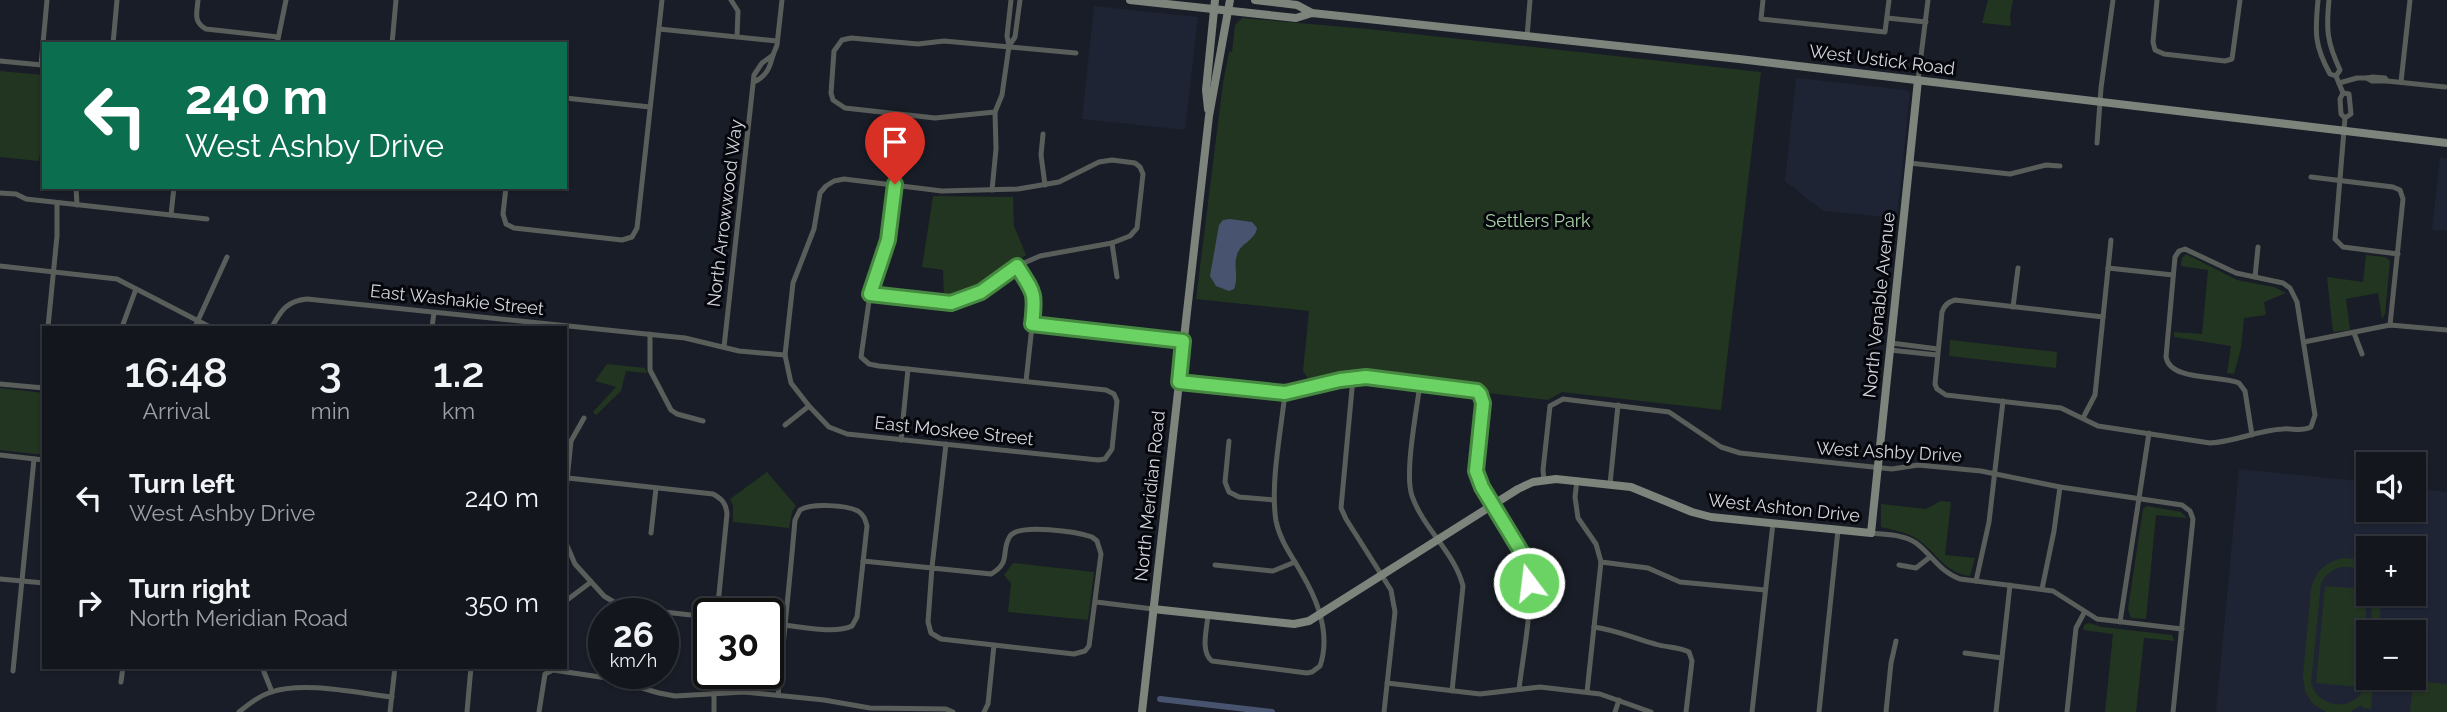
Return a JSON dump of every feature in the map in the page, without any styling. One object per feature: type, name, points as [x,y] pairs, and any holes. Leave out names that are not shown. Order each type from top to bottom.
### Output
[{"type":"main road","name":"West Ustick Road","points":[[1130,0],[1215,5],[1227,10],[1296,18],[1312,13]]},
{"type":"main road","name":"North Meridian Road","points":[[1142,712],[1209,116],[1230,0]]},
{"type":"main road","name":"West Ustick Road","points":[[1255,0],[1297,5],[1312,13],[1918,80],[2447,143]]},
{"type":"main road","name":"North Meridian Road","points":[[1209,116],[1206,90],[1215,5]]},
{"type":"main road","name":"North Venable Avenue","points":[[1871,533],[1918,80]]},
{"type":"main road","name":"West Ashton Drive","points":[[1153,609],[1294,624],[1309,621],[1518,489],[1544,480],[1631,487],[1701,515],[1871,533]]},
{"type":"street","points":[[44,42],[47,0]]},
{"type":"street","points":[[113,42],[117,0]]},
{"type":"street","points":[[198,0],[196,19],[199,25],[206,29],[278,40],[286,0]]},
{"type":"street","points":[[392,42],[396,0]]},
{"type":"street","points":[[506,189],[503,214],[506,224],[514,228],[622,240],[632,237],[637,228],[662,0]]},
{"type":"street","points":[[731,0],[738,10],[737,37]]},
{"type":"street","name":"North Arrowwood Way","points":[[724,347],[754,82],[762,78],[770,68],[777,41],[782,0]]},
{"type":"street","points":[[992,190],[996,149],[995,112],[1002,95],[1009,46],[1007,36],[1011,0]]},
{"type":"street","points":[[1009,46],[1016,37],[1020,0]]},
{"type":"street","points":[[1527,37],[1530,0]]},
{"type":"street","points":[[1763,0],[1761,19],[1885,32],[1888,0]]},
{"type":"street","points":[[1918,80],[1928,0]]},
{"type":"street","points":[[2097,144],[2113,0]]},
{"type":"street","points":[[2157,0],[2153,43],[2155,50],[2224,61],[2232,59],[2240,0]]},
{"type":"street","points":[[2318,0],[2316,45],[2330,74],[2336,76],[2343,93],[2340,99],[2341,114],[2345,118],[2335,236],[2337,243],[2343,247],[2398,254]]},
{"type":"street","points":[[2329,0],[2326,34],[2328,45],[2340,70],[2336,76]]},
{"type":"street","points":[[2401,82],[2410,0]]},
{"type":"street","points":[[1887,18],[1926,22]]},
{"type":"street","points":[[659,29],[777,41]]},
{"type":"street","points":[[995,112],[935,118],[845,108],[839,105],[831,93],[834,51],[842,40],[851,38],[918,44],[944,41],[1076,53]]},
{"type":"street","points":[[0,61],[42,65]]},
{"type":"street","points":[[2339,83],[2357,78],[2385,78],[2387,81],[2445,87]]},
{"type":"street","points":[[2343,93],[2349,94],[2351,100],[2351,114],[2345,118]]},
{"type":"street","points":[[567,98],[650,107]]},
{"type":"street","points":[[1043,134],[1041,155],[1045,185]]},
{"type":"street","points":[[785,355],[793,283],[814,229],[820,193],[834,181],[844,179],[942,191],[992,190],[1059,183],[1099,162],[1112,160],[1135,163],[1140,167],[1143,174],[1137,228],[1130,236],[1112,243],[1040,256],[1017,266],[981,292],[951,303],[870,294]]},
{"type":"street","points":[[1909,163],[2010,174],[2046,165],[2060,166]]},
{"type":"street","points":[[2311,177],[2400,190],[2403,200],[2390,325]]},
{"type":"street","points":[[895,184],[888,240],[870,294],[861,357],[869,364],[1026,381],[1035,299],[1032,289],[1017,266]]},
{"type":"street","points":[[76,189],[76,205]]},
{"type":"street","points":[[171,215],[174,189]]},
{"type":"street","points":[[0,193],[57,203],[207,219]]},
{"type":"street","points":[[48,326],[57,236],[57,203]]},
{"type":"street","points":[[2082,418],[2095,395],[2111,240]]},
{"type":"street","points":[[1112,243],[1117,277]]},
{"type":"street","points":[[2255,277],[2258,247]]},
{"type":"street","points":[[2103,317],[1955,300],[1946,304],[1941,312],[1934,380],[1937,389],[1946,395],[2061,408],[2098,426],[2210,443],[2252,435],[2279,429],[2311,428],[2315,415],[2297,302],[2290,288],[2276,281],[2236,273],[2190,250],[2179,251],[2175,257],[2167,364],[2177,372],[2239,383],[2245,391],[2252,435]]},
{"type":"street","points":[[0,266],[117,279],[196,324],[227,257]]},
{"type":"street","points":[[2013,307],[2018,268]]},
{"type":"street","points":[[2108,268],[2173,275]]},
{"type":"street","points":[[122,326],[136,289]]},
{"type":"street","name":"East Washakie Street","points":[[272,326],[280,311],[292,300],[307,299],[685,338],[739,351],[785,355]]},
{"type":"street","points":[[432,326],[434,313]]},
{"type":"street","points":[[509,326],[510,320]]},
{"type":"street","points":[[1032,324],[1183,341]]},
{"type":"street","points":[[2304,342],[2390,325],[2447,330]]},
{"type":"street","points":[[2354,333],[2362,354]]},
{"type":"street","points":[[650,334],[650,370],[671,410],[703,421]]},
{"type":"street","points":[[1891,347],[1937,352]]},
{"type":"street","name":"East Moskee Street","points":[[785,355],[791,383],[809,406],[830,427],[847,434],[1105,459],[1112,449],[1117,401],[1114,394],[1106,390],[1026,381]]},
{"type":"street","points":[[901,440],[908,369]]},
{"type":"street","points":[[1179,382],[1285,393],[1353,377],[1472,389],[1480,394],[1483,403],[1476,471],[1479,481],[1519,545],[1528,575],[1529,599],[1519,689]]},
{"type":"street","points":[[1353,377],[1341,508],[1391,590],[1395,605],[1384,712]]},
{"type":"street","points":[[1420,383],[1410,487],[1416,506],[1457,570],[1463,586],[1452,691]]},
{"type":"street","points":[[0,384],[42,388]]},
{"type":"street","points":[[1208,615],[1206,649],[1208,658],[1217,663],[1307,673],[1317,670],[1322,660],[1325,631],[1321,615],[1279,533],[1274,500],[1285,393]]},
{"type":"street","name":"West Ashby Drive","points":[[1544,480],[1549,412],[1554,402],[1563,399],[1669,412],[1721,447],[1740,453],[1878,468],[1898,469],[1918,465],[1995,473],[2060,487],[2182,505],[2190,511],[2193,519],[2182,629]]},
{"type":"street","points":[[1976,581],[1989,522],[2003,401]]},
{"type":"street","points":[[1610,484],[1618,405]]},
{"type":"street","points":[[785,425],[809,406]]},
{"type":"street","points":[[567,485],[571,441],[584,418]]},
{"type":"street","points":[[2120,622],[2148,433]]},
{"type":"street","points":[[1229,441],[1225,482],[1229,492],[1239,497],[1274,500]]},
{"type":"street","points":[[863,561],[932,567],[991,574],[1005,562],[1009,537],[1015,531],[1023,528],[1086,535],[1097,541],[1101,554],[1092,642],[1085,650],[1074,654],[940,639],[931,633],[928,622],[932,567],[946,444]]},
{"type":"street","points":[[0,456],[42,460]]},
{"type":"street","points":[[13,671],[34,459]]},
{"type":"street","points":[[568,478],[713,494],[725,503],[727,514],[718,598]]},
{"type":"street","points":[[1577,481],[1575,497],[1578,518],[1595,544],[1601,562],[1587,692]]},
{"type":"street","points":[[2042,589],[2060,487]]},
{"type":"street","points":[[651,533],[656,488]]},
{"type":"street","points":[[778,695],[795,520],[800,510],[814,505],[854,509],[862,515],[867,526],[857,617],[852,626],[840,630],[785,624]]},
{"type":"street","points":[[1752,712],[1773,523]]},
{"type":"street","points":[[1819,712],[1838,530]]},
{"type":"street","name":"West Ashton Drive","points":[[1871,533],[1905,538],[1916,544],[1953,577],[2053,591],[2097,619],[2182,629]]},
{"type":"street","points":[[567,546],[575,564],[617,604],[693,615]]},
{"type":"street","points":[[1899,565],[1916,568],[1930,557]]},
{"type":"street","points":[[1215,565],[1273,571],[1295,562]]},
{"type":"street","points":[[1601,562],[1648,568],[1680,582],[1765,590]]},
{"type":"street","points":[[0,579],[42,583]]},
{"type":"street","points":[[567,600],[591,582]]},
{"type":"street","points":[[1996,712],[2010,585]]},
{"type":"street","points":[[1096,602],[1153,609]]},
{"type":"street","points":[[2067,712],[2076,628],[2084,613]]},
{"type":"street","points":[[1594,626],[1689,652],[1692,661],[1686,712]]},
{"type":"street","points":[[2172,712],[2182,629]]},
{"type":"street","points":[[1886,712],[1896,642]]},
{"type":"street","points":[[984,712],[988,704],[993,645]]},
{"type":"street","points":[[1965,653],[2002,658]]},
{"type":"street","points":[[121,682],[122,669]]},
{"type":"street","points":[[263,669],[272,692]]},
{"type":"street","points":[[390,712],[395,669]]},
{"type":"street","points":[[467,712],[471,669]]},
{"type":"street","points":[[539,712],[545,674],[553,670],[676,696],[744,692],[870,708],[946,709],[953,712]]},
{"type":"street","points":[[1387,683],[1482,694],[1540,687],[1587,692],[1651,712]]},
{"type":"street","points":[[239,712],[272,692],[293,688],[392,697]]},
{"type":"street","points":[[714,694],[714,712]]},
{"type":"street","points":[[1615,712],[1619,700]]},
{"type":"shaded area","points":[[1094,6],[1198,17],[1185,130],[1082,119]]},
{"type":"shaded area","points":[[1796,78],[1906,90],[1910,93],[1897,218],[1823,211],[1785,181]]},
{"type":"shaded area","points":[[2440,158],[2447,158],[2447,231],[2432,230]]},
{"type":"shaded area","points":[[1223,220],[1252,222],[1257,228],[1239,251],[1234,289],[1229,291],[1216,286],[1210,276],[1219,225]]},
{"type":"shaded area","points":[[2239,469],[2356,481],[2356,522],[2426,522],[2426,490],[2447,492],[2447,712],[2216,712]]},
{"type":"green space","points":[[1988,0],[2013,0],[2011,26],[1982,23]]},
{"type":"green space","name":"Settlers Park","points":[[1242,18],[1761,72],[1721,410],[1562,392],[1548,400],[1488,393],[1477,383],[1368,371],[1342,373],[1310,381],[1303,371],[1309,311],[1196,299],[1223,83],[1229,52],[1232,52],[1235,25]]},
{"type":"green space","points":[[0,71],[42,75],[39,161],[0,157]]},
{"type":"green space","points":[[933,196],[1013,197],[1014,226],[1026,255],[980,287],[966,294],[944,297],[943,270],[922,267]]},
{"type":"green space","points":[[2186,254],[2237,280],[2274,287],[2286,293],[2264,302],[2266,315],[2244,318],[2241,348],[2234,374],[2227,373],[2231,346],[2174,337],[2174,332],[2202,334],[2208,270],[2181,266],[2182,258]]},
{"type":"green space","points":[[2366,255],[2385,257],[2390,261],[2385,314],[2382,319],[2378,293],[2346,299],[2350,330],[2333,332],[2327,277],[2363,282]]},
{"type":"green space","points":[[1950,340],[2057,352],[2056,368],[1949,356]]},
{"type":"green space","points":[[607,364],[645,368],[647,373],[626,371],[621,391],[596,415],[593,412],[616,387],[595,381]]},
{"type":"green space","points":[[0,388],[42,393],[42,455],[0,450]]},
{"type":"green space","points":[[767,472],[796,506],[789,528],[733,522],[733,505],[730,499]]},
{"type":"green space","points":[[1941,501],[1951,502],[1945,555],[1975,558],[1970,576],[1954,571],[1913,537],[1881,527],[1881,504],[1926,509]]},
{"type":"green space","points":[[2147,506],[2181,512],[2187,518],[2156,515],[2146,619],[2131,618],[2128,609],[2143,509]]},
{"type":"green space","points":[[2344,558],[2355,559],[2356,569],[2349,567],[2336,569],[2321,583],[2311,683],[2320,697],[2334,704],[2350,702],[2363,690],[2373,690],[2371,709],[2363,708],[2362,705],[2350,712],[2326,712],[2312,703],[2305,691],[2303,676],[2311,589],[2322,568]]},
{"type":"green space","points":[[1013,563],[1094,572],[1088,620],[1008,612],[1011,583],[1004,575]]},
{"type":"green space","points":[[2325,586],[2356,588],[2356,606],[2366,606],[2365,620],[2356,620],[2356,687],[2316,683]]},
{"type":"green space","points":[[2372,606],[2381,606],[2379,620],[2371,620]]},
{"type":"green space","points":[[2089,623],[2172,635],[2174,641],[2144,638],[2136,712],[2105,712],[2113,634],[2083,630],[2084,625]]},
{"type":"green space","points":[[2426,682],[2447,684],[2447,712],[2410,712],[2412,690],[2426,690]]},
{"type":"waterway","points":[[1160,699],[1272,712]]},
{"type":"route","points":[[895,184],[888,240],[870,294],[951,303],[981,292],[1017,266],[1032,289],[1035,299],[1032,324],[1183,341],[1179,382],[1285,393],[1353,377],[1366,377],[1477,391],[1483,398],[1483,403],[1476,471],[1482,487],[1519,545],[1527,567],[1529,583]]}]
